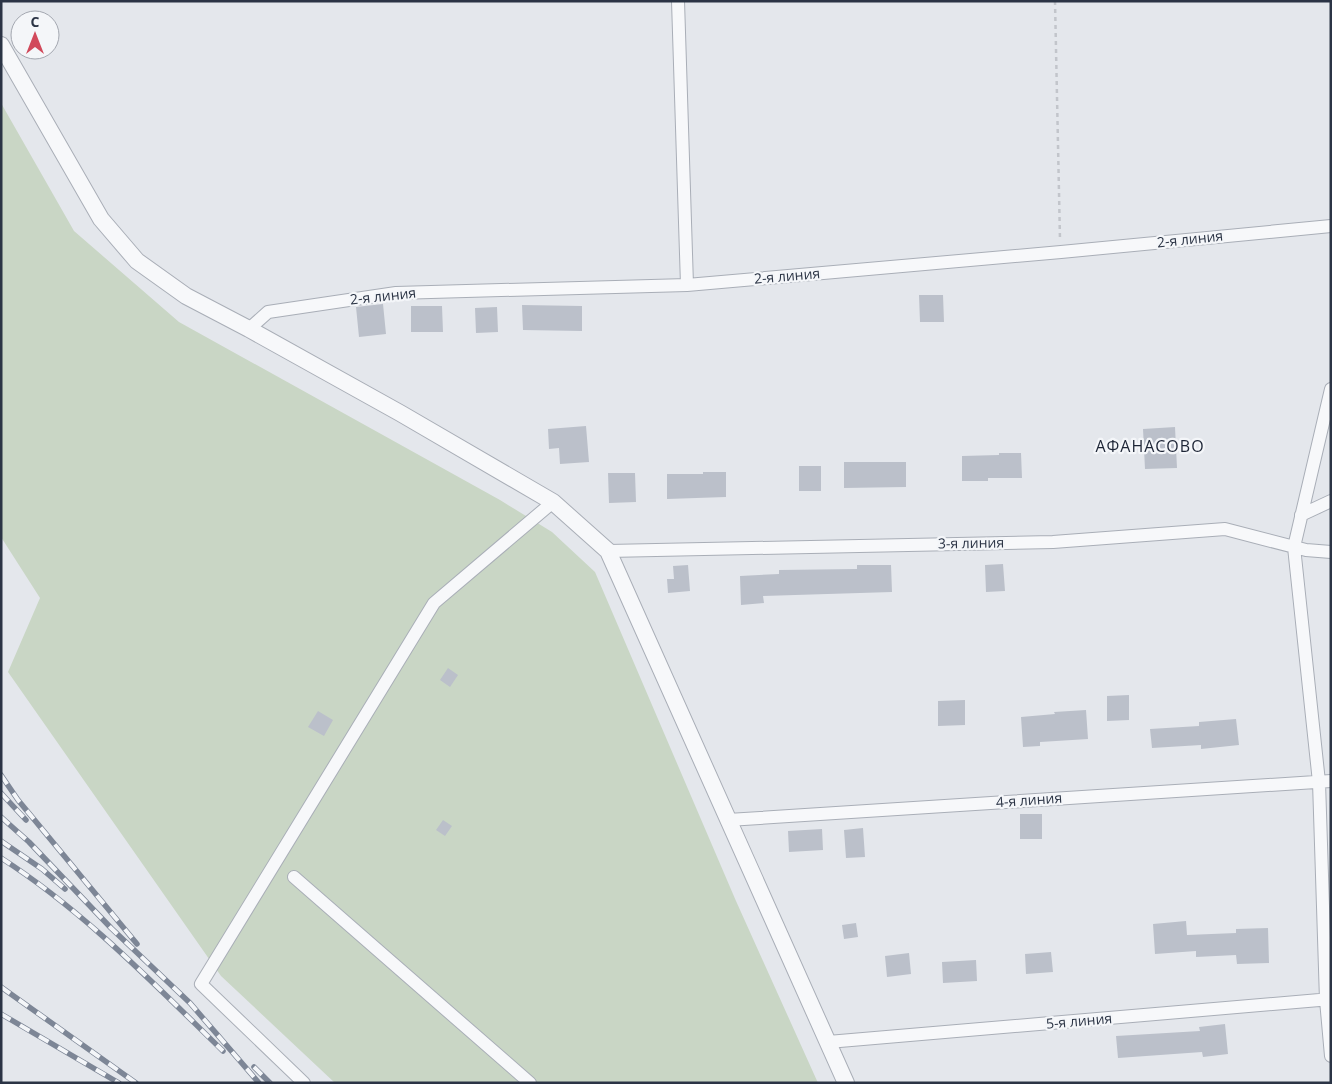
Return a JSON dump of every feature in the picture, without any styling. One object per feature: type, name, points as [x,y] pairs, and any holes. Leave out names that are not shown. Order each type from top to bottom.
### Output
[{"type":"street","points":[[678,1],[687,284]]},
{"type":"street","points":[[1,46],[101,219],[137,261],[186,296],[400,413],[553,502],[608,551],[846,1083]]},
{"type":"street","name":"2-я линия","points":[[249,329],[268,312],[396,293],[687,284],[1061,252],[1331,226]]},
{"type":"street","points":[[1331,389],[1294,547],[1325,781],[1331,1056]]},
{"type":"street","points":[[1301,516],[1331,501]]},
{"type":"street","points":[[304,1083],[201,984],[434,603],[553,502]]},
{"type":"street","name":"3-я линия","points":[[608,551],[1052,542],[1226,529],[1294,547],[1331,552]]},
{"type":"street","name":"4-я линия","points":[[728,820],[1325,781]]},
{"type":"street","points":[[294,877],[530,1083]]},
{"type":"street","name":"5-я линия","points":[[828,1042],[1329,1000]]},
{"type":"path","points":[[1055,1],[1061,252]]},
{"type":"green space","points":[[1,103],[74,231],[179,322],[500,500],[552,532],[595,572],[736,901],[818,1083],[335,1083],[221,976],[8,672],[40,598],[1,537]]},
{"type":"building","points":[[919,295],[943,295],[944,322],[920,322]]},
{"type":"building","points":[[383,304],[386,334],[359,337],[356,307]]},
{"type":"building","points":[[522,305],[582,306],[582,331],[523,330]]},
{"type":"building","points":[[411,306],[442,306],[443,332],[411,332]]},
{"type":"building","points":[[497,307],[498,332],[476,333],[475,308]]},
{"type":"building","points":[[586,426],[589,462],[560,464],[559,448],[549,449],[548,429]]},
{"type":"building","points":[[1175,427],[1177,468],[1145,469],[1143,429]]},
{"type":"building","points":[[999,453],[1021,453],[1022,478],[988,478],[988,481],[962,481],[962,456],[999,455]]},
{"type":"building","points":[[844,462],[906,462],[906,487],[844,488]]},
{"type":"building","points":[[799,466],[821,466],[821,491],[799,491]]},
{"type":"building","points":[[703,472],[726,472],[726,497],[667,499],[667,474],[703,474]]},
{"type":"building","points":[[608,473],[635,473],[636,502],[609,503]]},
{"type":"building","points":[[1003,564],[1005,591],[986,592],[985,565]]},
{"type":"building","points":[[688,565],[690,591],[668,593],[667,579],[674,579],[673,566]]},
{"type":"building","points":[[857,565],[891,565],[892,592],[763,596],[764,603],[741,605],[740,576],[779,574],[779,570],[857,569]]},
{"type":"building","points":[[448,668],[458,675],[450,687],[440,680]]},
{"type":"building","points":[[1129,695],[1129,720],[1107,721],[1107,696]]},
{"type":"building","points":[[965,700],[965,725],[938,726],[938,701]]},
{"type":"building","points":[[1086,710],[1088,739],[1040,742],[1040,746],[1023,747],[1021,717]]},
{"type":"building","points":[[318,711],[333,720],[324,736],[308,727]]},
{"type":"building","points":[[1236,719],[1239,745],[1201,749],[1201,745],[1152,748],[1150,729],[1199,726],[1199,722]]},
{"type":"building","points":[[1020,814],[1042,814],[1042,839],[1020,839]]},
{"type":"building","points":[[443,820],[452,826],[445,836],[436,830]]},
{"type":"building","points":[[863,828],[865,857],[846,858],[844,830]]},
{"type":"building","points":[[822,829],[823,850],[789,852],[788,831]]},
{"type":"building","points":[[1186,921],[1187,935],[1236,933],[1236,929],[1268,928],[1269,963],[1237,964],[1236,955],[1196,957],[1196,951],[1155,954],[1153,924]]},
{"type":"building","points":[[856,923],[858,937],[844,939],[842,925]]},
{"type":"building","points":[[1051,952],[1053,972],[1026,974],[1025,954]]},
{"type":"building","points":[[909,953],[911,974],[887,977],[885,956]]},
{"type":"building","points":[[976,960],[977,981],[943,983],[942,962]]},
{"type":"building","points":[[1225,1024],[1228,1054],[1203,1057],[1202,1052],[1118,1058],[1116,1036],[1200,1031],[1199,1027]]},
{"type":"railway","points":[[1,775],[18,800],[137,944]]},
{"type":"railway","points":[[1,793],[26,820]]},
{"type":"railway","points":[[1,817],[29,842],[111,928],[190,1003],[259,1083]]},
{"type":"railway","points":[[1,841],[42,869],[65,889]]},
{"type":"railway","points":[[1,858],[61,901],[89,924],[144,974],[223,1051]]},
{"type":"railway","points":[[1,987],[136,1083]]},
{"type":"railway","points":[[1,1014],[119,1083]]},
{"type":"railway","points":[[254,1067],[270,1083]]},
{"type":"district","name":"АФАНАСОВО","points":[[1150,446]]}]
